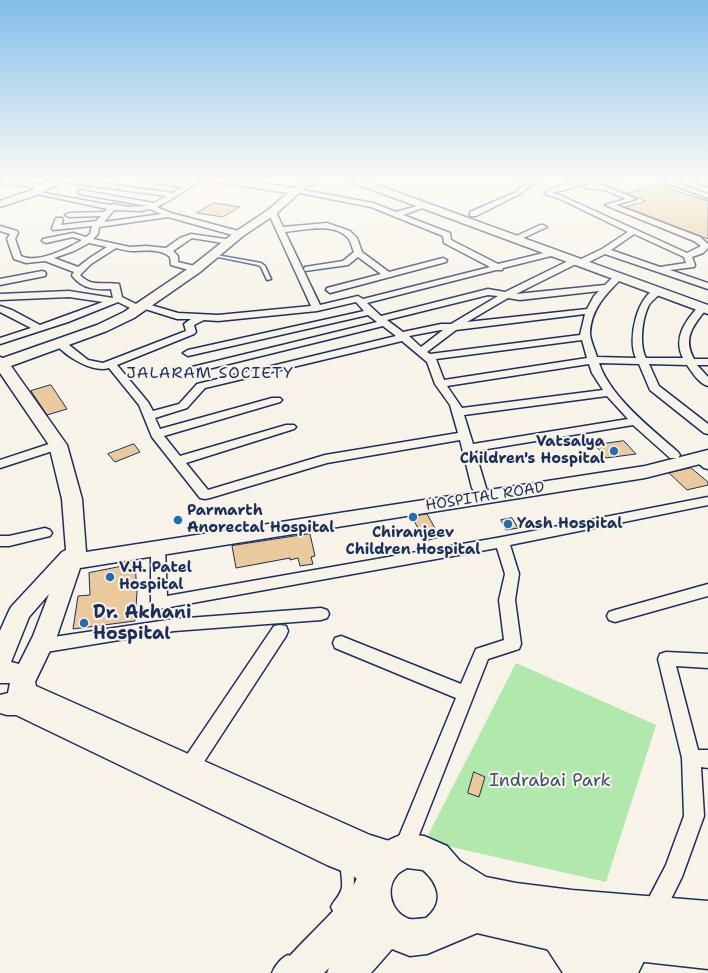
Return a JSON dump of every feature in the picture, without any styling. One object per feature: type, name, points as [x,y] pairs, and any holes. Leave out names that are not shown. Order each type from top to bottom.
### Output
[{"type":"main road","points":[[296,964],[359,909],[385,867],[415,851],[428,854],[439,862],[448,873],[454,886],[455,900],[452,914],[444,926]]},
{"type":"main road","points":[[385,867],[373,898],[376,910],[382,921],[391,930],[405,937],[419,939],[432,935],[444,926],[477,915],[565,921]]},
{"type":"main road","points":[[448,873],[480,893],[516,901],[565,921],[636,944],[708,951]]},
{"type":"main road","points":[[565,921],[591,963],[636,944],[708,919]]},
{"type":"main road","points":[[346,973],[378,937],[391,930]]},
{"type":"street","points":[[58,223],[56,228],[103,223]]},
{"type":"street","points":[[214,223],[240,234]]},
{"type":"street","points":[[7,677],[40,646],[45,636],[73,557],[72,499],[58,445],[1,363],[102,328],[141,307],[255,223]]},
{"type":"street","points":[[277,223],[317,308]]},
{"type":"street","points":[[419,223],[447,235],[447,241],[499,268]]},
{"type":"street","points":[[471,223],[619,276],[705,309]]},
{"type":"street","points":[[615,223],[687,256],[691,265],[659,269]]},
{"type":"street","points":[[657,223],[697,239],[706,246],[700,251],[687,256]]},
{"type":"street","points":[[14,233],[11,239],[17,257],[26,261],[46,258],[88,240],[95,232],[97,224]]},
{"type":"street","points":[[280,230],[327,225],[353,238],[358,253],[388,275]]},
{"type":"street","points":[[514,239],[543,227]]},
{"type":"street","points":[[0,228],[14,233]]},
{"type":"street","points":[[424,354],[453,327],[506,295],[605,251],[633,232]]},
{"type":"street","points":[[0,234],[14,233]]},
{"type":"street","points":[[46,241],[73,235],[88,240],[130,249],[146,248],[168,251],[174,256],[174,264],[196,268]]},
{"type":"street","points":[[168,251],[191,236],[229,242]]},
{"type":"street","points":[[114,246],[96,256],[79,270],[76,275],[80,281],[94,287],[116,286],[115,300]]},
{"type":"street","points":[[605,251],[708,286]]},
{"type":"street","points":[[308,269],[345,263],[358,253]]},
{"type":"street","points":[[362,302],[499,268],[552,253]]},
{"type":"street","points":[[46,258],[79,270]]},
{"type":"street","points":[[330,290],[443,260]]},
{"type":"street","points":[[39,328],[3,310],[5,288],[0,282],[42,274]]},
{"type":"street","points":[[619,276],[597,298],[590,311],[584,334],[598,373],[610,392],[636,422],[674,455]]},
{"type":"street","points":[[196,369],[325,337],[488,292],[520,296],[608,287]]},
{"type":"street","points":[[658,291],[645,304],[639,322],[637,339],[638,352],[654,388],[708,430]]},
{"type":"street","points":[[3,297],[82,294],[115,300],[177,316],[204,317],[240,316],[317,308],[358,298],[370,312],[403,336],[432,361],[440,384],[456,405],[479,488]]},
{"type":"street","points":[[0,341],[115,300]]},
{"type":"street","points":[[705,309],[692,317],[684,331],[684,344],[689,362],[708,383]]},
{"type":"street","points":[[148,416],[183,406],[201,386],[403,336],[441,327],[453,327],[590,311]]},
{"type":"street","points":[[188,353],[313,322],[370,312]]},
{"type":"street","points":[[60,343],[85,362],[104,366],[191,332],[189,324],[204,317]]},
{"type":"street","points":[[313,322],[340,352]]},
{"type":"street","points":[[424,354],[586,337]]},
{"type":"street","points":[[440,384],[593,360],[708,362]]},
{"type":"street","points":[[110,364],[144,404],[156,434],[205,495],[325,459],[636,422]]},
{"type":"street","points":[[458,412],[610,392]]},
{"type":"street","points":[[156,434],[276,400]]},
{"type":"street","points":[[178,461],[290,427]]},
{"type":"street","points":[[0,464],[58,445]]},
{"type":"street","name":"HOSPITAL ROAD","points":[[73,557],[479,488],[637,464],[674,455],[706,456]]},
{"type":"street","name":"HOSPITAL ROAD","points":[[73,557],[75,561],[645,472],[706,456]]},
{"type":"street","points":[[158,548],[159,603],[502,542],[708,501]]},
{"type":"street","points":[[0,541],[9,541],[46,533]]},
{"type":"street","points":[[385,867],[466,694],[482,654],[513,644],[507,600],[512,574],[502,542]]},
{"type":"street","points":[[73,557],[19,613],[7,677],[18,704],[344,856],[363,864],[385,867]]},
{"type":"street","points":[[615,616],[708,590]]},
{"type":"street","points":[[40,646],[174,625],[322,614]]},
{"type":"street","points":[[189,768],[280,630]]},
{"type":"street","points":[[341,643],[466,694]]},
{"type":"street","points":[[636,944],[675,870],[694,816],[700,759],[666,659],[708,661]]},
{"type":"street","points":[[7,677],[27,694],[368,850],[385,867]]},
{"type":"lane","points":[[213,255],[259,264],[263,266],[268,279]]},
{"type":"lane","points":[[331,914],[342,902],[349,885],[344,856]]},
{"type":"lane","points":[[278,973],[296,964]]},
{"type":"green space","name":"Indrabai Park","points":[[516,663],[656,725],[606,882],[425,841]]},
{"type":"building","points":[[668,223],[708,223],[708,239]]},
{"type":"building","points":[[51,385],[67,409],[47,415],[31,391]]},
{"type":"building","points":[[624,441],[636,454],[606,458],[595,445]]},
{"type":"building","points":[[134,444],[140,452],[115,462],[108,454]]},
{"type":"building","points":[[691,468],[708,482],[708,485],[687,490],[669,473]]},
{"type":"building","points":[[427,514],[440,537],[425,541],[412,517]]},
{"type":"building","points":[[512,518],[518,528],[506,530],[501,520]]},
{"type":"building","points":[[310,534],[315,556],[311,557],[313,564],[300,566],[298,558],[290,560],[290,558],[236,568],[232,546]]},
{"type":"building","points":[[135,564],[137,592],[135,621],[73,629],[78,596],[90,595],[89,573]]},
{"type":"building","points":[[474,772],[485,777],[479,797],[468,793]]},
{"type":"place","name":"Vatsalya Children's Hospital","points":[[614,451]]},
{"type":"place","name":"Chiranjeev Children Hospital","points":[[413,517]]},
{"type":"place","name":"Parmarth Anorectal Hospital","points":[[178,520]]},
{"type":"place","name":"Yash Hospital","points":[[508,524]]},
{"type":"place","name":"V.H. Patel Hospital","points":[[110,577]]},
{"type":"place","name":"Dr. Akhani Hospital","points":[[84,623]]},
{"type":"district","name":"JALARAM SOCIETY","points":[[210,374]]}]
